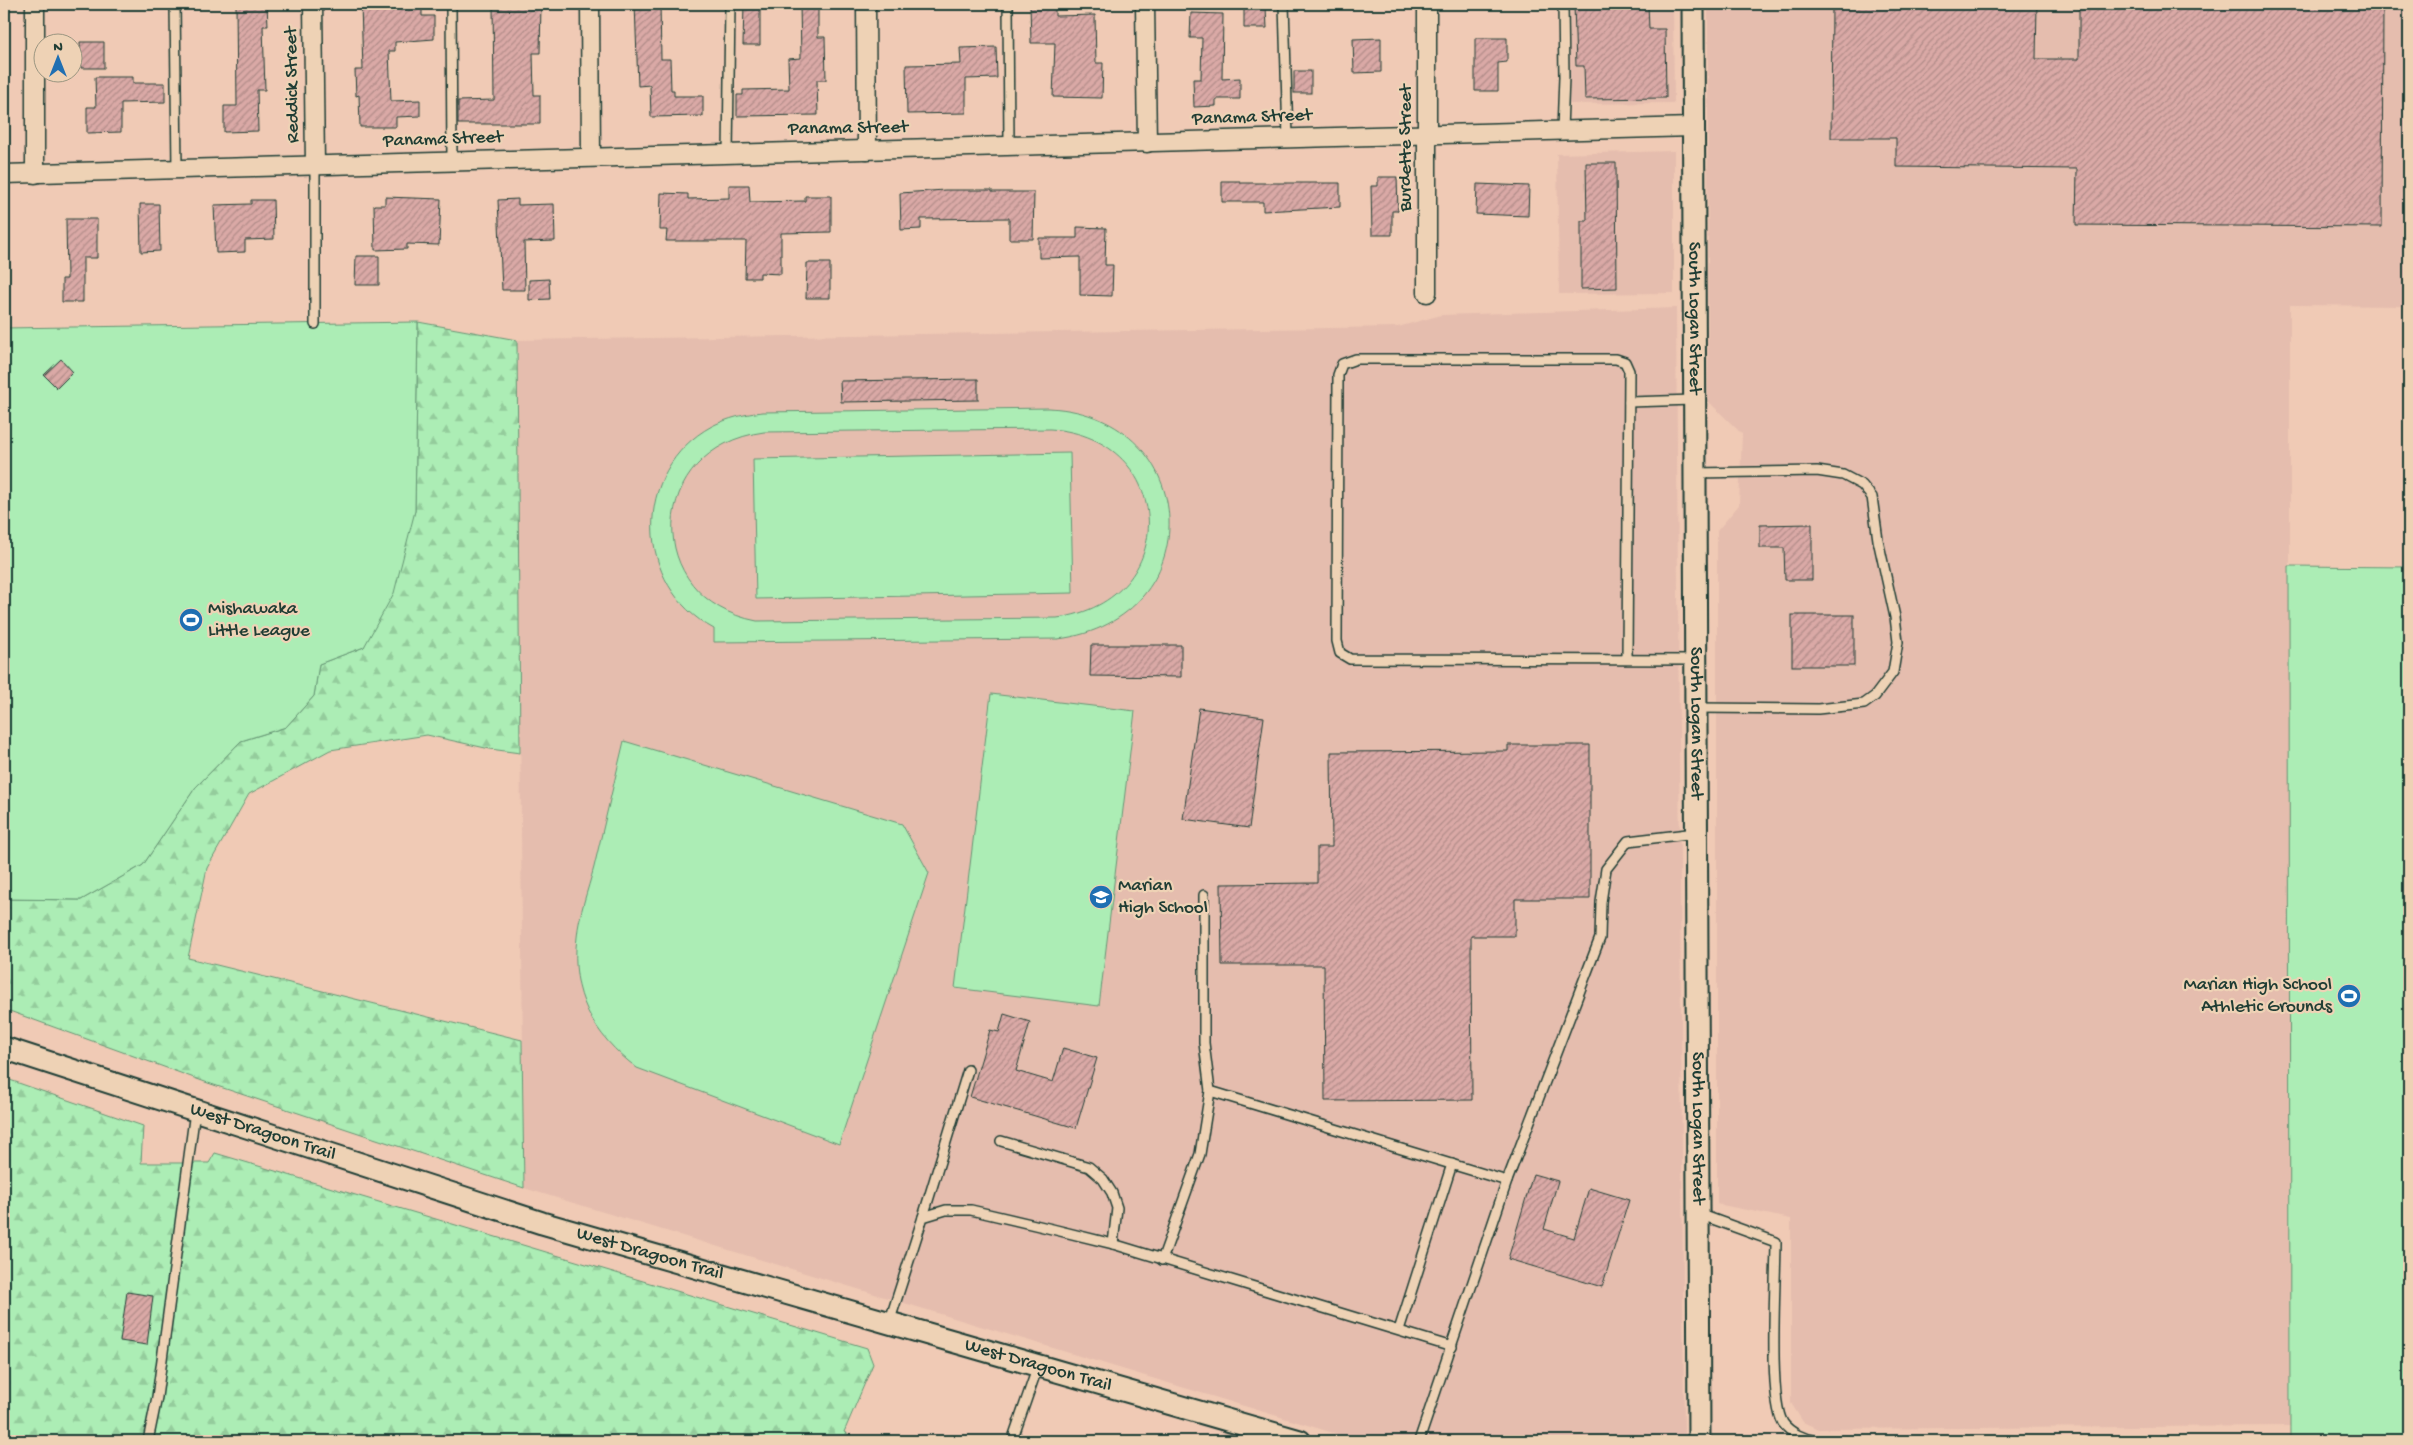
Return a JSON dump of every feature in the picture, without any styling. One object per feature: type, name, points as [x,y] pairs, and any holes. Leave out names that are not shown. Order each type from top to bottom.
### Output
[{"type":"street","points":[[35,4],[36,174]]},
{"type":"street","name":"Reddick Street","points":[[313,4],[315,165]]},
{"type":"street","points":[[590,4],[591,157]]},
{"type":"street","points":[[866,4],[867,150]]},
{"type":"street","points":[[1146,4],[1146,142]]},
{"type":"street","name":"Burdette Street","points":[[1427,4],[1427,293]]},
{"type":"street","name":"South Logan Street","points":[[1692,4],[1699,1441]]},
{"type":"street","name":"Panama Street","points":[[4,174],[1562,130],[1693,128]]},
{"type":"street","name":"West Dragoon Trail","points":[[4,1048],[542,1223],[1300,1441]]},
{"type":"lane","points":[[175,4],[177,169]]},
{"type":"lane","points":[[451,4],[452,161]]},
{"type":"lane","points":[[728,154],[730,4]]},
{"type":"lane","points":[[1008,4],[1009,146]]},
{"type":"lane","points":[[1284,4],[1288,138]]},
{"type":"lane","points":[[1562,130],[1564,77],[1563,4]]},
{"type":"lane","points":[[315,165],[315,324]]},
{"type":"lane","points":[[1627,660],[1629,371],[1625,362],[1616,359],[1356,359],[1342,364],[1338,375],[1337,640],[1340,653],[1350,659],[1627,660],[1695,660]]},
{"type":"lane","points":[[1629,402],[1694,400]]},
{"type":"lane","points":[[1694,473],[1817,472],[1843,475],[1862,485],[1872,497],[1878,540],[1898,642],[1893,672],[1876,696],[1864,704],[1818,709],[1696,708]]},
{"type":"lane","points":[[1419,1441],[1507,1181],[1600,938],[1601,902],[1606,869],[1628,841],[1696,833]]},
{"type":"lane","points":[[1162,1260],[1200,1154],[1210,1091],[1204,1043],[1204,895]]},
{"type":"lane","points":[[889,1323],[968,1070]]},
{"type":"lane","points":[[1210,1091],[1507,1181]]},
{"type":"lane","points":[[148,1441],[157,1397],[195,1111]]},
{"type":"lane","points":[[1001,1142],[1089,1167],[1103,1179],[1112,1193],[1117,1208],[1113,1244]]},
{"type":"lane","points":[[1399,1330],[1452,1164]]},
{"type":"lane","points":[[923,1217],[946,1210],[971,1210],[1113,1244],[1452,1347]]},
{"type":"lane","points":[[1698,1213],[1776,1242],[1775,1398],[1784,1424],[1803,1438],[1816,1441]]},
{"type":"lane","points":[[1012,1441],[1038,1366]]},
{"type":"shaded area","points":[[1570,4],[1673,4],[1674,103],[1569,104]]},
{"type":"shaded area","points":[[1708,4],[2409,4],[2409,306],[2290,305],[2290,1426],[1818,1429],[1803,1422],[1791,1403],[1791,1219],[1717,1204],[1717,531],[1739,505],[1742,434],[1708,401]]},
{"type":"shaded area","points":[[1674,151],[1674,293],[1559,294],[1557,154]]},
{"type":"shaded area","name":"Marian High School","points":[[1676,308],[1684,1441],[1360,1441],[524,1188],[517,340],[1398,327],[1441,315]]},
{"type":"green space","points":[[418,322],[517,340],[520,753],[490,749],[427,735],[330,750],[249,794],[207,868],[188,958],[522,1040],[524,1188],[208,1083],[4,1009],[4,899],[81,900],[143,865],[195,788],[241,741],[286,727],[314,696],[319,664],[364,647],[415,511]]},
{"type":"green space","name":"Mishawaka Little League","points":[[418,322],[415,511],[394,593],[364,647],[319,664],[314,696],[286,727],[241,741],[195,788],[143,865],[81,900],[4,899],[4,328]]},
{"type":"green space","points":[[1049,408],[1100,419],[1137,445],[1160,480],[1169,519],[1163,560],[1143,596],[1108,624],[1058,639],[714,642],[714,629],[688,610],[669,585],[657,557],[653,528],[656,498],[667,470],[686,446],[718,423],[763,412]],"holes":[[[1050,429],[1092,439],[1122,460],[1141,488],[1148,520],[1144,553],[1127,582],[1098,605],[1057,618],[757,621],[719,607],[693,584],[677,556],[673,524],[679,493],[697,465],[725,444],[764,432]]]},
{"type":"green space","points":[[1070,453],[1073,593],[756,599],[753,459]]},
{"type":"green space","name":"Marian High School Athletic Grounds","points":[[2289,566],[2409,567],[2409,1441],[2290,1441]]},
{"type":"green space","points":[[991,694],[1135,711],[1099,1006],[955,988]]},
{"type":"green space","points":[[624,741],[902,824],[929,873],[839,1144],[637,1068],[608,1041],[588,1011],[581,994],[577,976],[578,928]]},
{"type":"green space","points":[[4,1078],[143,1126],[141,1163],[209,1163],[215,1153],[867,1348],[873,1364],[844,1432],[859,1441],[4,1441]]},
{"type":"building","points":[[236,4],[267,4],[268,26],[263,26],[265,90],[257,90],[258,131],[224,132],[224,106],[237,106]]},
{"type":"building","points":[[361,4],[422,4],[422,16],[434,16],[434,39],[395,42],[395,51],[389,51],[391,101],[420,100],[420,116],[396,117],[396,127],[360,127],[359,95],[356,96],[355,70],[363,70]]},
{"type":"building","points":[[493,4],[541,4],[540,53],[533,53],[534,95],[540,95],[540,124],[458,124],[458,101],[494,100]]},
{"type":"building","points":[[635,4],[660,4],[661,59],[670,59],[671,90],[674,90],[674,96],[703,96],[703,116],[651,117],[650,85],[638,86]]},
{"type":"building","points":[[744,4],[760,4],[760,45],[743,45]]},
{"type":"building","points":[[800,4],[818,4],[818,37],[825,37],[826,80],[817,80],[818,115],[737,116],[737,95],[743,95],[743,90],[789,89],[788,59],[801,58]]},
{"type":"building","points":[[1030,4],[1055,4],[1055,16],[1095,15],[1096,63],[1103,63],[1102,98],[1053,97],[1055,43],[1031,43]]},
{"type":"building","points":[[1574,4],[1648,4],[1649,29],[1665,29],[1666,98],[1585,99],[1584,66],[1576,66]]},
{"type":"building","points":[[1832,4],[2037,4],[2036,59],[2079,59],[2079,4],[2383,4],[2382,227],[2076,225],[2077,169],[1896,167],[1896,138],[1831,138]]},
{"type":"building","points":[[1244,8],[1266,8],[1267,28],[1244,28]]},
{"type":"building","points":[[1191,13],[1223,14],[1222,79],[1240,78],[1240,99],[1216,99],[1216,106],[1194,107],[1193,79],[1201,79],[1202,38],[1190,38]]},
{"type":"building","points":[[1381,38],[1381,72],[1354,73],[1353,39]]},
{"type":"building","points":[[1475,38],[1507,38],[1507,62],[1498,63],[1498,91],[1475,91]]},
{"type":"building","points":[[82,42],[104,42],[104,68],[82,68]]},
{"type":"building","points":[[996,47],[997,78],[966,79],[966,113],[907,114],[906,65],[961,64],[960,48]]},
{"type":"building","points":[[1294,71],[1311,71],[1311,93],[1294,93]]},
{"type":"building","points":[[95,77],[133,77],[133,83],[165,83],[165,102],[121,103],[121,132],[87,133],[87,107],[96,107]]},
{"type":"building","points":[[1586,163],[1616,163],[1617,288],[1581,289],[1581,221],[1587,221]]},
{"type":"building","points":[[1378,177],[1397,177],[1398,211],[1392,211],[1392,235],[1372,235],[1371,186],[1378,186]]},
{"type":"building","points":[[1222,181],[1240,181],[1240,183],[1340,183],[1340,207],[1263,211],[1263,202],[1222,202]]},
{"type":"building","points":[[1477,184],[1529,186],[1528,216],[1476,214]]},
{"type":"building","points":[[729,185],[749,185],[750,202],[805,201],[805,196],[831,196],[831,232],[781,233],[781,274],[760,273],[760,278],[745,278],[746,241],[666,241],[667,230],[660,230],[661,193],[688,194],[688,199],[729,198]]},
{"type":"building","points":[[945,190],[1034,192],[1033,239],[1009,239],[1009,218],[921,219],[921,229],[901,230],[900,193]]},
{"type":"building","points":[[385,197],[441,199],[439,245],[407,244],[407,249],[375,250],[374,205],[385,205]]},
{"type":"building","points":[[518,199],[518,205],[554,204],[555,241],[524,242],[525,290],[502,290],[498,200]]},
{"type":"building","points":[[251,200],[273,200],[274,239],[245,240],[245,252],[216,253],[214,205],[251,204]]},
{"type":"building","points":[[140,204],[159,204],[160,251],[141,252]]},
{"type":"building","points":[[66,219],[97,219],[97,258],[83,258],[83,302],[62,302],[62,279],[67,279]]},
{"type":"building","points":[[1077,227],[1106,228],[1105,265],[1113,265],[1112,296],[1080,295],[1080,257],[1039,258],[1039,238],[1077,238]]},
{"type":"building","points":[[356,256],[379,256],[379,285],[355,285]]},
{"type":"building","points":[[807,263],[830,263],[830,298],[806,298]]},
{"type":"building","points":[[549,279],[550,299],[529,300],[529,280]]},
{"type":"building","points":[[61,359],[73,372],[57,388],[44,375]]},
{"type":"building","points":[[978,379],[978,400],[841,402],[840,381]]},
{"type":"building","points":[[1812,524],[1812,580],[1785,580],[1784,548],[1760,548],[1760,525]]},
{"type":"building","points":[[1792,615],[1854,615],[1854,666],[1792,666]]},
{"type":"building","points":[[1091,645],[1181,645],[1181,677],[1090,676]]},
{"type":"building","points":[[1199,708],[1264,717],[1249,828],[1183,819]]},
{"type":"building","points":[[1508,745],[1590,745],[1590,899],[1515,899],[1515,936],[1471,936],[1472,1100],[1325,1101],[1324,965],[1222,965],[1221,884],[1317,883],[1317,847],[1332,847],[1331,752],[1508,751]]},
{"type":"building","points":[[1004,1014],[1030,1022],[1016,1071],[1053,1082],[1063,1048],[1097,1058],[1076,1128],[970,1097],[990,1030],[999,1032]]},
{"type":"building","points":[[1533,1174],[1558,1181],[1544,1229],[1574,1238],[1589,1188],[1629,1200],[1602,1287],[1508,1259]]},
{"type":"building","points":[[127,1292],[153,1296],[147,1345],[120,1341]]},
{"type":"place","name":"Mishawaka Little League","points":[[191,620]]},
{"type":"place","name":"Marian High School","points":[[1101,897]]},
{"type":"place","name":"Marian High School Athletic Grounds","points":[[2349,996]]}]
